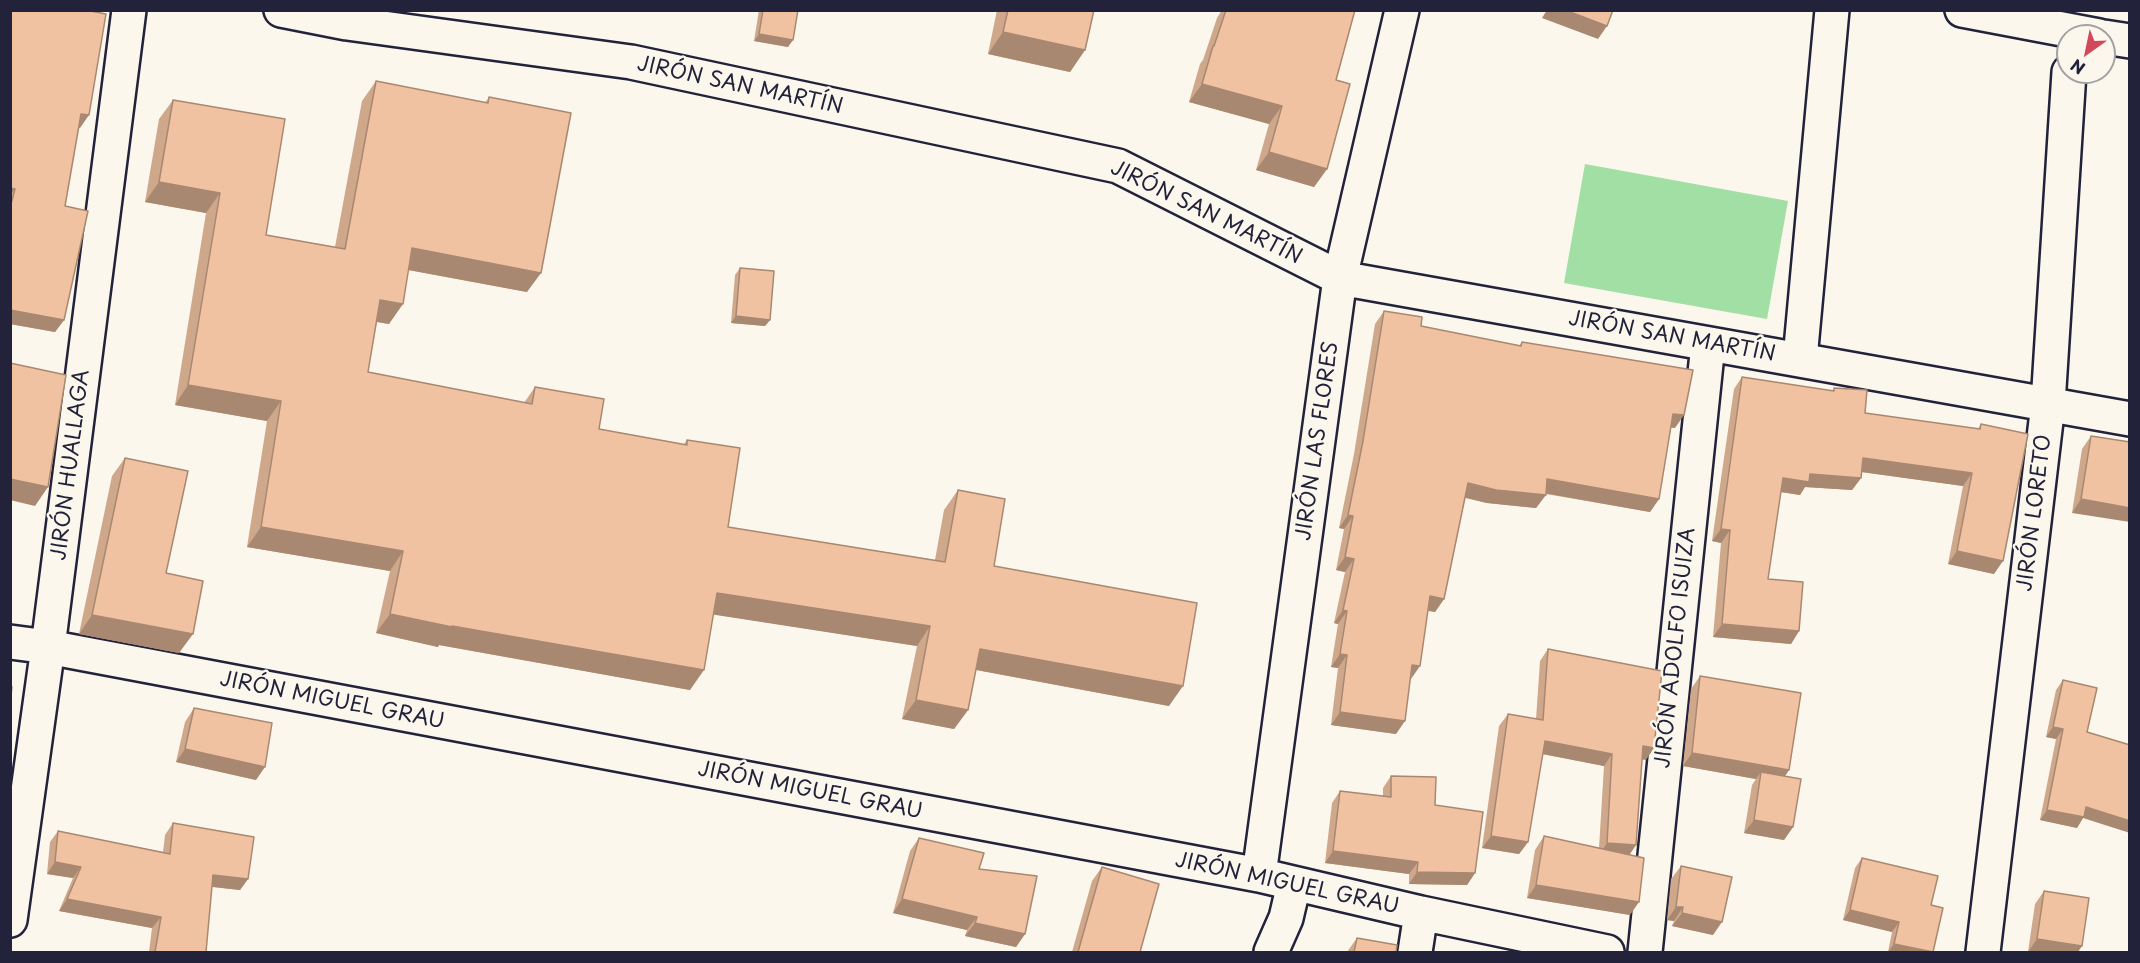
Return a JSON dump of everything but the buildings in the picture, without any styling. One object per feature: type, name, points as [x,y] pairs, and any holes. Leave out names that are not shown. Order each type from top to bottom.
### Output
[{"type":"street","name":"JIRÓN HUALLAGA","points":[[10,920],[48,647],[129,10]]},
{"type":"street","name":"JIRÓN SAN MARTÍN","points":[[281,10],[347,23],[631,62],[1118,166],[1340,278],[2130,419]]},
{"type":"street","name":"JIRÓN LAS FLORES","points":[[1259,875],[1340,278],[1402,10]]},
{"type":"street","points":[[1800,359],[1832,10]]},
{"type":"street","points":[[1962,10],[2056,30]]},
{"type":"street","name":"JIRÓN LORETO","points":[[1983,952],[2048,404],[2068,84]]},
{"type":"street","name":"JIRÓN ADOLFO ISUIZA","points":[[1645,952],[1708,344]]},
{"type":"street","name":"JIRÓN MIGUEL GRAU","points":[[10,642],[48,647],[1259,875],[1421,913],[1607,952]]},
{"type":"street","points":[[1271,952],[1286,918],[1294,884]]},
{"type":"street","points":[[1415,952],[1421,913]]},
{"type":"green space","points":[[1585,164],[1788,201],[1767,319],[1564,283]]}]
